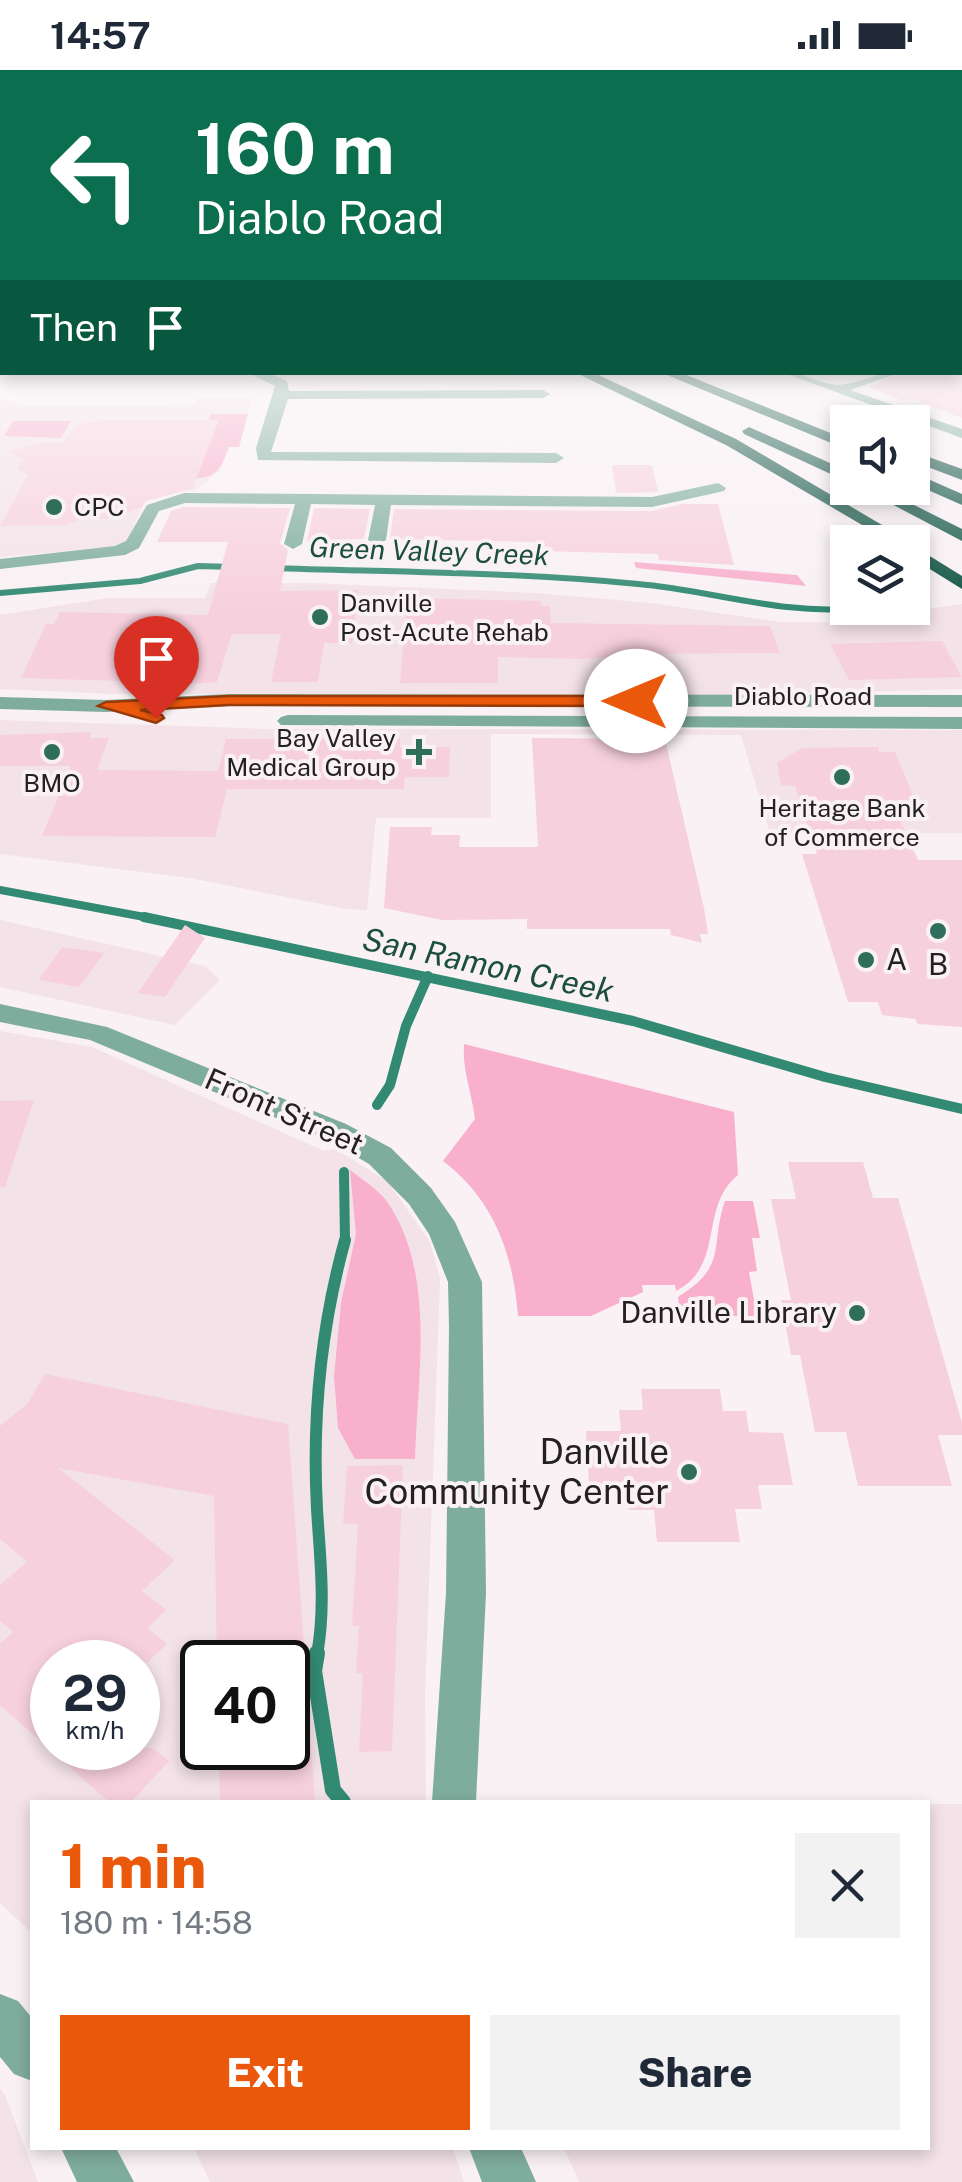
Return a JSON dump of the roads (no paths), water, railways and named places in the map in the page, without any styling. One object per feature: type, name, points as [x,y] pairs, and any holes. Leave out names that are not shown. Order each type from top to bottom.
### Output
[{"type":"highway","points":[[665,412],[731,442],[873,525]]},
{"type":"highway","points":[[703,412],[830,469]]},
{"type":"highway","points":[[767,412],[830,438]]},
{"type":"highway","points":[[799,412],[830,423]]},
{"type":"highway","points":[[930,462],[962,475]]},
{"type":"highway","points":[[930,485],[962,500]]},
{"type":"highway","points":[[903,505],[962,536]]},
{"type":"highway","points":[[930,562],[962,584]]},
{"type":"street","points":[[276,412],[262,447],[263,457],[556,458]]},
{"type":"street","points":[[896,412],[962,434]]},
{"type":"street","points":[[0,564],[119,551],[133,544],[152,508],[166,501],[652,502],[718,488]]},
{"type":"street","points":[[293,544],[304,499]]},
{"type":"street","points":[[377,540],[384,500]]},
{"type":"street","name":"Diablo Road","points":[[0,703],[106,706],[229,700],[962,701]]},
{"type":"street","name":"Diablo Road","points":[[106,706],[135,716],[177,720],[962,723]]},
{"type":"street","name":"Front Street","points":[[0,1013],[97,1033],[335,1132],[389,1164],[444,1230],[465,1282],[466,1327],[466,1593],[454,1800]]},
{"type":"street","points":[[0,2019],[30,2054]]},
{"type":"street","points":[[88,2150],[107,2182]]},
{"type":"street","points":[[496,2150],[509,2182]]},
{"type":"waterway","name":"Green Valley Creek","points":[[0,593],[140,581],[198,566],[234,567]]},
{"type":"waterway","name":"Green Valley Creek","points":[[271,568],[592,580],[830,610]]},
{"type":"waterway","name":"San Ramon Creek","points":[[0,890],[155,919]]},
{"type":"waterway","name":"San Ramon Creek","points":[[144,917],[427,977]]},
{"type":"waterway","points":[[377,1105],[390,1085],[406,1026],[427,977]]},
{"type":"waterway","name":"San Ramon Creek","points":[[427,977],[633,1021],[825,1077],[962,1109]]},
{"type":"waterway","points":[[344,1172],[345,1240]]},
{"type":"waterway","points":[[317,1655],[322,1600],[317,1407],[324,1339],[345,1240]]},
{"type":"waterway","points":[[317,1653],[314,1671],[333,1790],[341,1800]]},
{"type":"place","name":"CPC","points":[[54,507]]},
{"type":"place","name":"Danville Post-Acute Rehab","points":[[320,617]]},
{"type":"place","name":"BMO","points":[[52,752]]},
{"type":"place","name":"Bay Valley Medical Group","points":[[419,752]]},
{"type":"place","name":"Heritage Bank of Commerce","points":[[842,777]]},
{"type":"place","name":"B","points":[[938,931]]},
{"type":"place","name":"A","points":[[866,960]]},
{"type":"place","name":"Danville Library","points":[[857,1313]]},
{"type":"place","name":"Danville Community Center","points":[[689,1472]]}]
